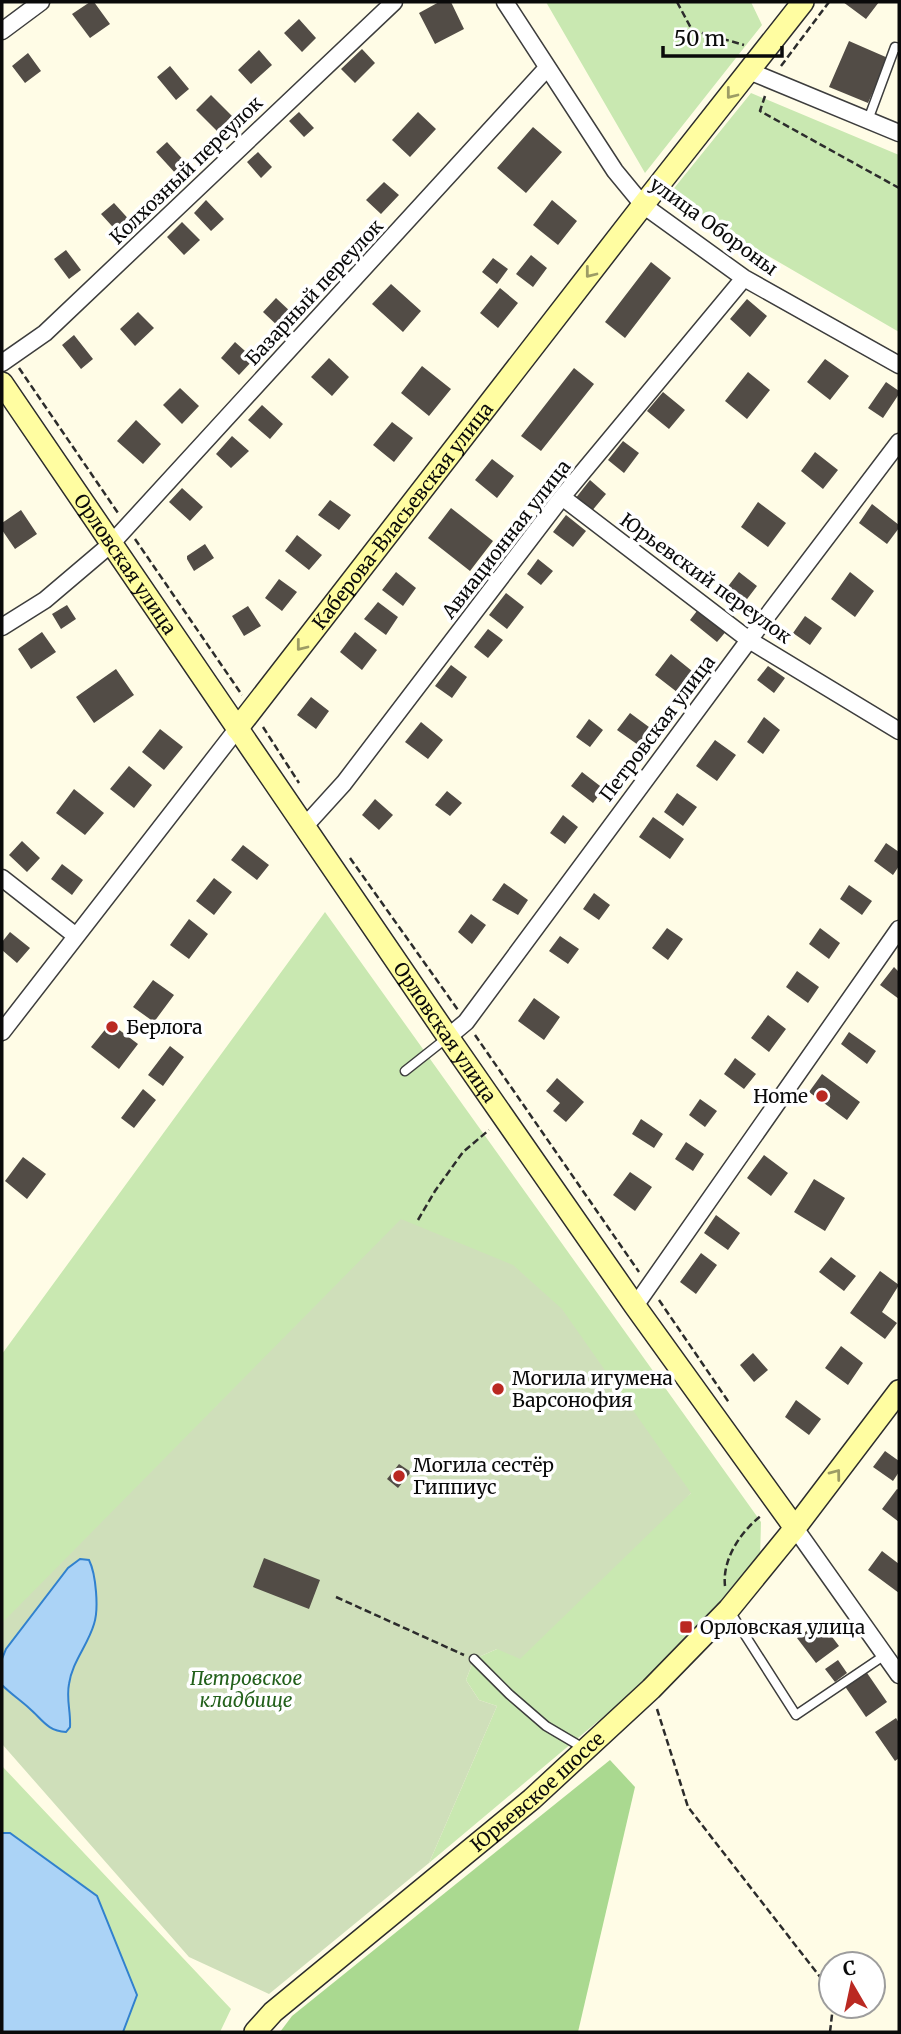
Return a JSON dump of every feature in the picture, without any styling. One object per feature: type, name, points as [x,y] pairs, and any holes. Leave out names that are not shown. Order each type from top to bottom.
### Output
[{"type":"main road","name":"Каберова-Власьевская улица","points":[[237,729],[803,2]]},
{"type":"main road","name":"Орловская улица","points":[[2,383],[448,1038],[635,1306],[795,1528]]},
{"type":"main road","name":"Юрьевское шоссе","points":[[256,2032],[273,2012],[532,1799],[651,1689],[729,1609],[795,1528],[899,1391]]},
{"type":"street","points":[[2,32],[41,2]]},
{"type":"street","name":"Колхозный переулок","points":[[2,363],[45,333],[394,2]]},
{"type":"street","name":"улица Обороны","points":[[505,2],[615,171],[643,205],[744,278],[899,365]]},
{"type":"street","name":"Базарный переулок","points":[[2,627],[45,600],[111,544],[547,68]]},
{"type":"street","points":[[749,71],[899,133]]},
{"type":"street","name":"Авиационная улица","points":[[304,827],[345,783],[562,497],[744,278]]},
{"type":"street","name":"Петровская улица","points":[[448,1038],[466,1022],[748,640],[899,442]]},
{"type":"street","name":"Юрьевский переулок","points":[[562,497],[748,640],[899,731]]},
{"type":"street","name":"Каберова-Власьевская улица","points":[[2,1032],[237,729]]},
{"type":"street","points":[[2,878],[76,936]]},
{"type":"street","points":[[635,1306],[899,929]]},
{"type":"street","name":"Орловская улица","points":[[795,1528],[899,1675]]},
{"type":"lane","points":[[868,120],[895,47],[899,48]]},
{"type":"lane","points":[[405,1071],[448,1038]]},
{"type":"lane","points":[[729,1609],[796,1715],[885,1655]]},
{"type":"lane","points":[[474,1659],[509,1695],[546,1726],[587,1750]]},
{"type":"path","points":[[677,2],[692,30],[764,51]]},
{"type":"path","points":[[418,1220],[463,1152],[505,1118]]},
{"type":"path","points":[[336,1597],[474,1659]]},
{"type":"path","points":[[651,1689],[688,1807],[817,1973]]},
{"type":"green space","points":[[546,2],[751,2],[762,25],[645,173]]},
{"type":"green space","points":[[751,93],[899,155],[899,332],[667,197]]},
{"type":"green space","points":[[325,912],[761,1522],[760,1560],[640,1686],[429,1863],[497,1706],[479,1700],[466,1680],[474,1659],[497,1649],[691,1493],[2,1623],[2,1354]]},
{"type":"green space","name":"Петровское кладбище","points":[[401,1219],[513,1265],[562,1309],[691,1493],[520,1659],[497,1649],[474,1659],[466,1680],[479,1700],[497,1706],[429,1863],[269,1994],[189,1957],[2,1744],[2,1623]]},
{"type":"green space","points":[[610,1760],[635,1787],[578,2032],[280,2032],[292,2016]]},
{"type":"green space","points":[[2,1766],[231,2009],[220,2032],[2,2032]]},
{"type":"water","points":[[80,1559],[89,1560],[91,1566],[95,1582],[96,1618],[71,1676],[68,1690],[70,1727],[66,1732],[49,1727],[2,1685],[2,1659],[6,1649],[68,1568]]},
{"type":"water","points":[[2,1833],[10,1833],[97,1896],[137,1995],[123,2032],[2,2032]]},
{"type":"building","points":[[94,2],[110,24],[90,38],[72,14]]},
{"type":"building","points":[[439,2],[451,2],[464,29],[435,44],[419,13]]},
{"type":"building","points":[[843,2],[879,2],[866,19]]},
{"type":"building","points":[[299,19],[316,38],[302,52],[284,33]]},
{"type":"building","points":[[849,41],[888,58],[868,103],[829,87]]},
{"type":"building","points":[[362,49],[375,63],[355,83],[341,69]]},
{"type":"building","points":[[259,50],[272,65],[251,84],[238,70]]},
{"type":"building","points":[[28,53],[41,71],[25,83],[12,66]]},
{"type":"building","points":[[170,66],[189,89],[176,100],[157,77]]},
{"type":"building","points":[[211,95],[234,118],[218,132],[196,110]]},
{"type":"building","points":[[299,112],[314,128],[304,137],[289,121]]},
{"type":"building","points":[[418,112],[436,129],[410,157],[392,140]]},
{"type":"building","points":[[533,127],[562,152],[526,193],[497,168]]},
{"type":"building","points":[[167,142],[188,165],[177,175],[156,152]]},
{"type":"building","points":[[258,152],[272,167],[261,178],[247,162]]},
{"type":"building","points":[[384,182],[399,195],[381,214],[366,200]]},
{"type":"building","points":[[206,200],[224,219],[211,231],[194,213]]},
{"type":"building","points":[[552,200],[577,221],[558,245],[533,225]]},
{"type":"building","points":[[114,203],[133,224],[121,236],[101,214]]},
{"type":"building","points":[[182,222],[200,240],[184,255],[167,237]]},
{"type":"building","points":[[66,250],[81,270],[69,279],[54,259]]},
{"type":"building","points":[[531,255],[547,268],[533,287],[516,274]]},
{"type":"building","points":[[493,258],[508,269],[497,284],[482,272]]},
{"type":"building","points":[[651,262],[671,278],[625,338],[605,322]]},
{"type":"building","points":[[391,284],[421,311],[403,332],[372,304]]},
{"type":"building","points":[[500,288],[518,303],[498,328],[480,313]]},
{"type":"building","points":[[276,298],[293,314],[280,328],[263,312]]},
{"type":"building","points":[[747,299],[767,316],[750,337],[730,319]]},
{"type":"building","points":[[138,312],[154,328],[135,346],[120,329]]},
{"type":"building","points":[[74,335],[93,359],[81,369],[62,345]]},
{"type":"building","points":[[235,342],[254,359],[239,375],[221,358]]},
{"type":"building","points":[[329,358],[349,377],[332,396],[311,377]]},
{"type":"building","points":[[825,359],[849,376],[830,400],[807,382]]},
{"type":"building","points":[[422,366],[451,389],[429,416],[401,393]]},
{"type":"building","points":[[574,368],[594,384],[541,451],[521,436]]},
{"type":"building","points":[[748,372],[770,390],[747,419],[725,401]]},
{"type":"building","points":[[886,382],[899,391],[899,394],[883,418],[868,408]]},
{"type":"building","points":[[180,388],[199,406],[182,424],[163,405]]},
{"type":"building","points":[[663,392],[685,410],[669,429],[647,411]]},
{"type":"building","points":[[262,405],[283,424],[270,439],[248,420]]},
{"type":"building","points":[[136,420],[161,444],[143,464],[117,441]]},
{"type":"building","points":[[392,422],[413,438],[394,462],[373,445]]},
{"type":"building","points":[[232,436],[249,451],[231,468],[216,454]]},
{"type":"building","points":[[623,441],[639,453],[624,473],[608,460]]},
{"type":"building","points":[[815,452],[838,470],[823,489],[801,471]]},
{"type":"building","points":[[492,459],[514,476],[497,498],[475,480]]},
{"type":"building","points":[[590,480],[606,494],[591,512],[575,499]]},
{"type":"building","points":[[182,488],[203,507],[190,521],[169,502]]},
{"type":"building","points":[[330,500],[351,515],[339,530],[318,515]]},
{"type":"building","points":[[758,502],[786,523],[768,547],[741,527]]},
{"type":"building","points":[[872,504],[899,525],[887,544],[859,523]]},
{"type":"building","points":[[451,508],[493,541],[470,571],[428,538]]},
{"type":"building","points":[[21,510],[37,534],[15,549],[2,530],[2,523]]},
{"type":"building","points":[[566,515],[586,531],[573,547],[553,532]]},
{"type":"building","points":[[297,535],[322,555],[309,570],[285,551]]},
{"type":"building","points":[[205,544],[214,558],[194,571],[187,556]]},
{"type":"building","points":[[538,559],[553,571],[541,585],[527,574]]},
{"type":"building","points":[[396,572],[416,588],[403,606],[382,590]]},
{"type":"building","points":[[739,572],[757,586],[741,607],[723,593]]},
{"type":"building","points":[[850,572],[874,591],[855,617],[831,599]]},
{"type":"building","points":[[279,579],[297,592],[282,611],[265,598]]},
{"type":"building","points":[[506,593],[524,607],[507,629],[489,615]]},
{"type":"building","points":[[378,602],[398,617],[386,635],[364,619]]},
{"type":"building","points":[[67,605],[76,619],[61,629],[52,614]]},
{"type":"building","points":[[248,606],[261,626],[244,636],[232,616]]},
{"type":"building","points":[[700,607],[728,629],[717,642],[690,620]]},
{"type":"building","points":[[805,616],[822,628],[810,645],[793,633]]},
{"type":"building","points":[[488,629],[503,640],[488,658],[474,647]]},
{"type":"building","points":[[42,632],[56,652],[31,669],[18,649]]},
{"type":"building","points":[[355,632],[377,650],[362,670],[340,652]]},
{"type":"building","points":[[671,654],[692,671],[677,692],[655,675]]},
{"type":"building","points":[[451,665],[467,677],[452,698],[435,686]]},
{"type":"building","points":[[768,666],[785,678],[774,693],[757,680]]},
{"type":"building","points":[[116,669],[134,695],[94,723],[76,697]]},
{"type":"building","points":[[311,697],[329,711],[316,729],[297,715]]},
{"type":"building","points":[[630,713],[653,730],[641,747],[617,730]]},
{"type":"building","points":[[764,717],[780,730],[763,754],[747,742]]},
{"type":"building","points":[[589,719],[603,730],[590,747],[576,737]]},
{"type":"building","points":[[421,722],[443,740],[428,759],[405,742]]},
{"type":"building","points":[[160,729],[183,747],[164,770],[142,752]]},
{"type":"building","points":[[715,740],[736,755],[717,781],[696,766]]},
{"type":"building","points":[[129,766],[152,785],[134,808],[110,789]]},
{"type":"building","points":[[582,772],[604,789],[593,803],[571,786]]},
{"type":"building","points":[[74,789],[104,813],[85,835],[56,813]]},
{"type":"building","points":[[447,791],[462,803],[450,816],[435,805]]},
{"type":"building","points":[[677,793],[697,807],[683,826],[664,812]]},
{"type":"building","points":[[375,799],[393,815],[379,830],[362,815]]},
{"type":"building","points":[[563,815],[578,827],[565,844],[550,833]]},
{"type":"building","points":[[653,817],[684,839],[670,859],[639,837]]},
{"type":"building","points":[[22,841],[40,858],[27,872],[9,855]]},
{"type":"building","points":[[886,843],[899,852],[899,866],[893,875],[874,861]]},
{"type":"building","points":[[243,845],[269,865],[257,880],[231,860]]},
{"type":"building","points":[[62,864],[83,880],[72,895],[51,879]]},
{"type":"building","points":[[214,878],[232,892],[214,915],[196,901]]},
{"type":"building","points":[[504,883],[528,900],[518,915],[492,900]]},
{"type":"building","points":[[849,885],[872,901],[862,915],[840,899]]},
{"type":"building","points":[[594,893],[610,905],[599,920],[583,909]]},
{"type":"building","points":[[471,914],[486,925],[472,944],[458,932]]},
{"type":"building","points":[[189,919],[208,934],[189,959],[170,945]]},
{"type":"building","points":[[667,928],[683,939],[668,960],[652,948]]},
{"type":"building","points":[[820,928],[840,943],[829,959],[809,944]]},
{"type":"building","points":[[10,932],[30,948],[17,963],[2,950],[2,942]]},
{"type":"building","points":[[560,936],[579,949],[568,964],[549,951]]},
{"type":"building","points":[[894,967],[899,972],[899,999],[880,985]]},
{"type":"building","points":[[797,971],[819,987],[808,1003],[786,987]]},
{"type":"building","points":[[153,980],[174,995],[154,1022],[133,1007]]},
{"type":"building","points":[[534,998],[560,1017],[544,1040],[518,1021]]},
{"type":"building","points":[[768,1015],[786,1029],[769,1052],[751,1038]]},
{"type":"building","points":[[108,1026],[114,1026],[138,1044],[119,1069],[91,1047]]},
{"type":"building","points":[[849,1032],[876,1051],[867,1064],[841,1044]]},
{"type":"building","points":[[170,1046],[184,1057],[163,1086],[148,1075]]},
{"type":"building","points":[[735,1058],[756,1074],[744,1089],[724,1074]]},
{"type":"building","points":[[822,1074],[860,1102],[847,1120],[809,1092]]},
{"type":"building","points":[[557,1078],[584,1102],[566,1122],[553,1111],[560,1103],[546,1091]]},
{"type":"building","points":[[143,1089],[156,1100],[134,1128],[121,1118]]},
{"type":"building","points":[[700,1099],[717,1111],[705,1127],[689,1115]]},
{"type":"building","points":[[641,1119],[663,1134],[654,1148],[632,1134]]},
{"type":"building","points":[[686,1142],[704,1154],[693,1171],[675,1159]]},
{"type":"building","points":[[764,1155],[788,1173],[771,1196],[747,1178]]},
{"type":"building","points":[[23,1157],[46,1174],[27,1199],[5,1181]]},
{"type":"building","points":[[630,1172],[652,1187],[635,1211],[613,1195]]},
{"type":"building","points":[[814,1179],[845,1198],[825,1231],[794,1212]]},
{"type":"building","points":[[716,1215],[740,1233],[728,1250],[704,1233]]},
{"type":"building","points":[[701,1253],[717,1265],[696,1294],[680,1282]]},
{"type":"building","points":[[831,1257],[856,1276],[844,1291],[819,1272]]},
{"type":"building","points":[[880,1271],[899,1285],[882,1312],[897,1323],[885,1339],[850,1313]]},
{"type":"building","points":[[841,1346],[863,1363],[848,1385],[825,1368]]},
{"type":"building","points":[[753,1353],[768,1370],[754,1382],[740,1365]]},
{"type":"building","name":"Могила игумена Варсонофия","points":[[499,1381],[506,1387],[496,1397],[490,1391]]},
{"type":"building","points":[[796,1400],[821,1419],[809,1435],[785,1417]]},
{"type":"building","points":[[885,1451],[899,1461],[899,1472],[893,1481],[873,1467]]},
{"type":"building","name":"Могила сестёр Гиппиус","points":[[399,1464],[411,1472],[398,1488],[387,1479]]},
{"type":"building","points":[[897,1489],[899,1490],[899,1522],[882,1509]]},
{"type":"building","points":[[882,1551],[899,1564],[899,1593],[868,1570]]},
{"type":"building","points":[[264,1558],[320,1580],[309,1609],[253,1587]]},
{"type":"building","points":[[820,1621],[839,1646],[816,1663],[797,1638]]},
{"type":"building","points":[[838,1660],[847,1673],[835,1682],[825,1669]]},
{"type":"building","points":[[865,1670],[887,1702],[866,1717],[844,1685]]},
{"type":"building","points":[[896,1718],[899,1723],[899,1758],[895,1761],[875,1732]]},
{"type":"place","name":"Берлога","points":[[112,1027]]},
{"type":"place","name":"Home","points":[[822,1096]]},
{"type":"place","name":"Могила игумена Варсонофия","points":[[498,1389]]},
{"type":"place","name":"Могила сестёр Гиппиус","points":[[399,1476]]},
{"type":"place","name":"Орловская улица","points":[[686,1627]]}]
